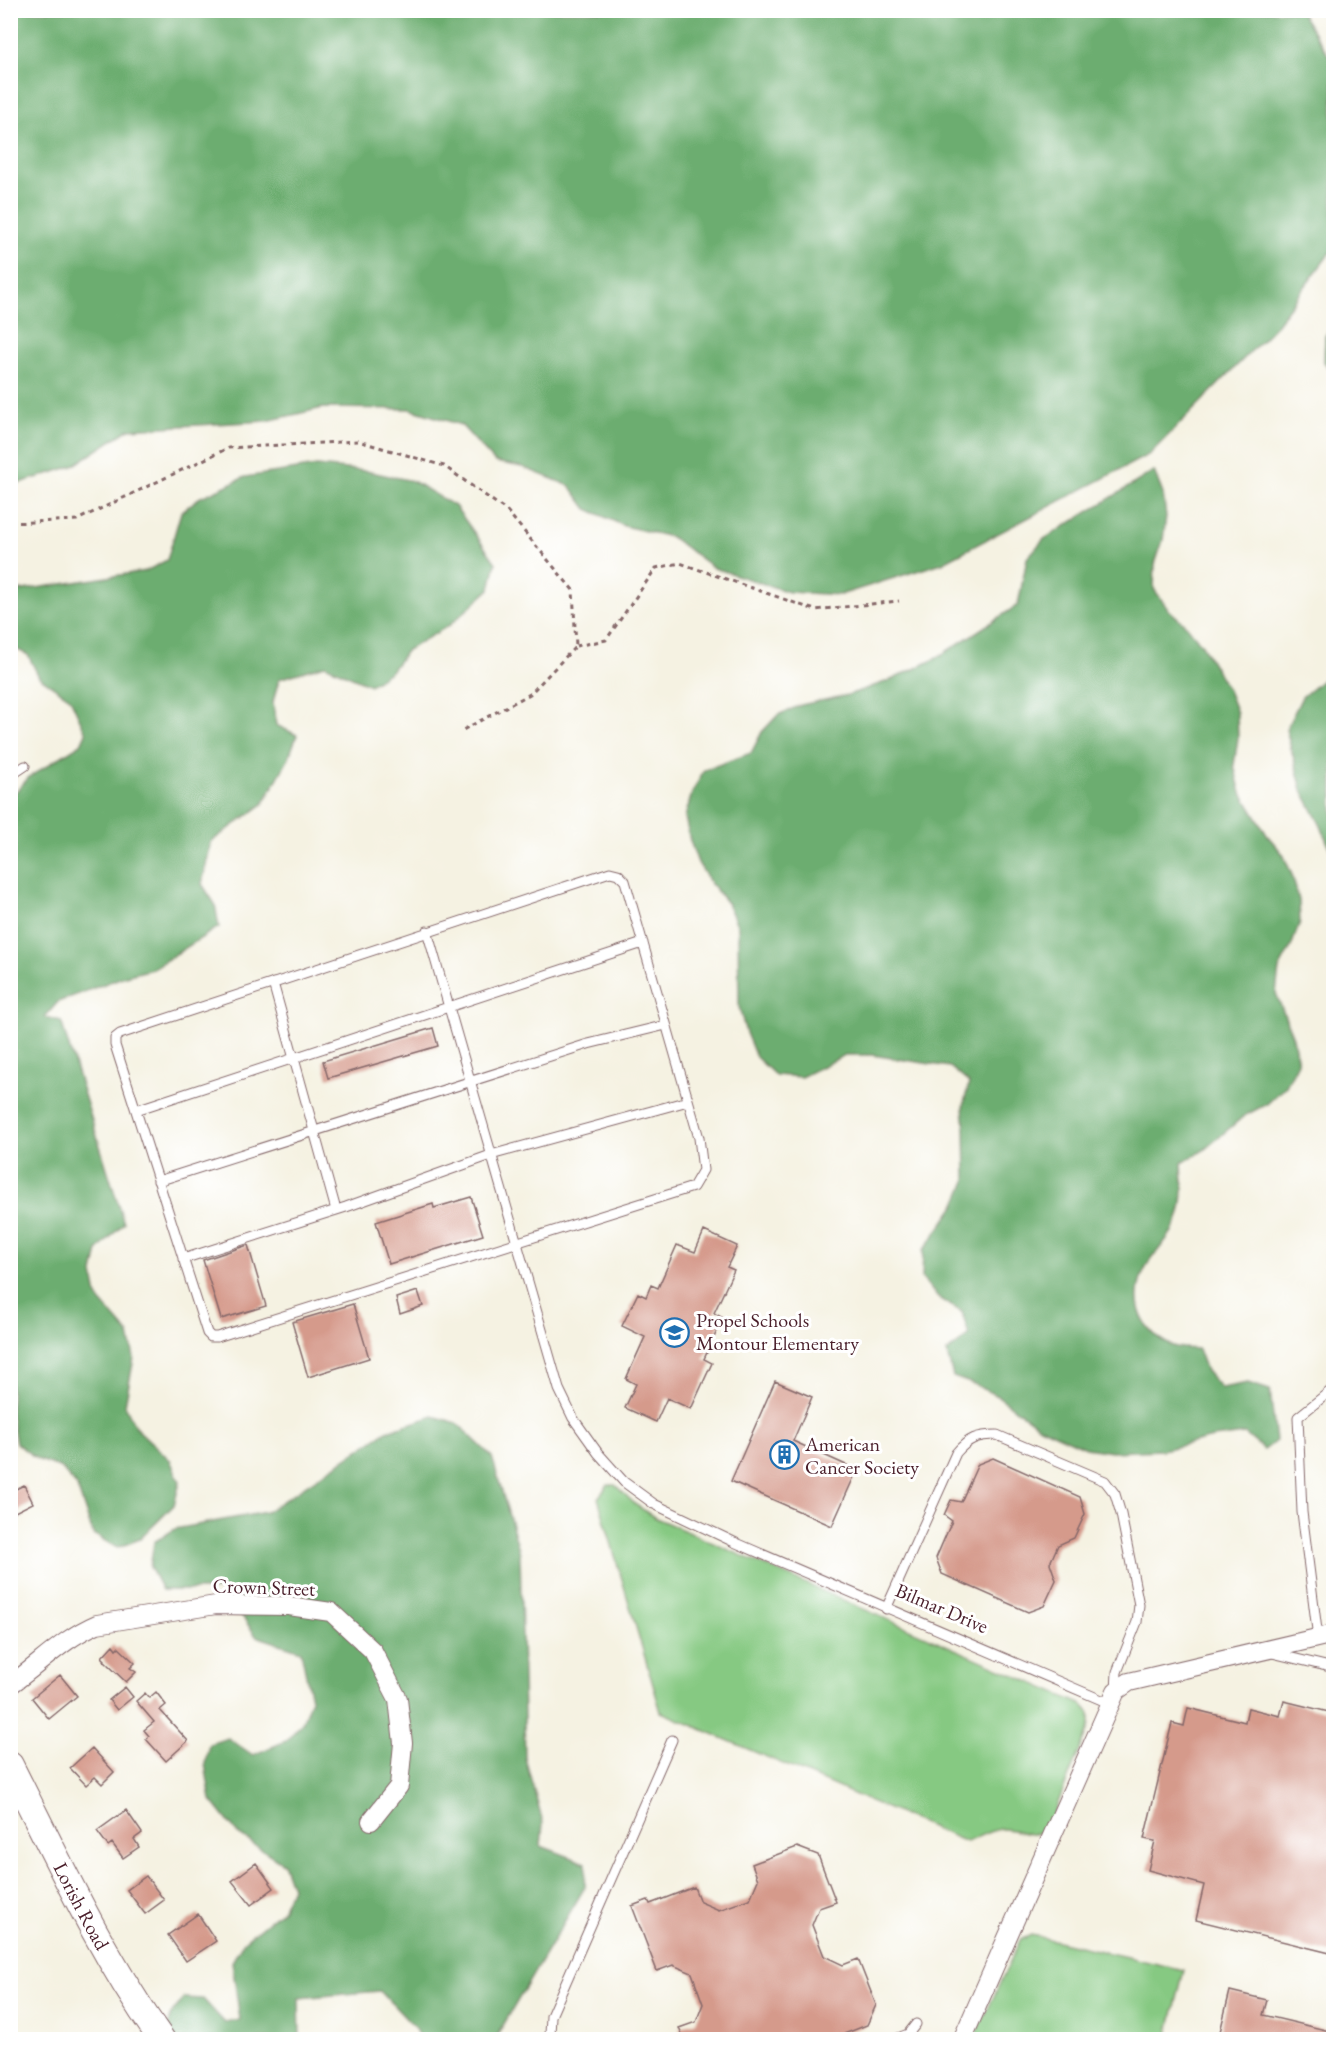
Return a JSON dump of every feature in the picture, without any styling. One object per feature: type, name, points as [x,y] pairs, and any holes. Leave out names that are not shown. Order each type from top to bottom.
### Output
[{"type":"street","name":"Crown Street","points":[[10,1685],[61,1644],[82,1630],[97,1624],[216,1605],[289,1606],[331,1612],[373,1651],[398,1699],[402,1743],[399,1786],[371,1821]]},
{"type":"street","points":[[962,2040],[1113,1698],[1129,1682],[1326,1636]]},
{"type":"street","name":"Lorish Road","points":[[10,1765],[90,1920],[141,2011],[162,2040]]},
{"type":"lane","points":[[10,776],[25,766]]},
{"type":"lane","points":[[610,872],[618,874],[625,881],[643,943],[699,1138],[703,1170],[693,1187],[217,1338],[207,1333],[135,1110],[115,1045],[115,1038],[120,1034],[610,872]]},
{"type":"lane","name":"Bilmar Drive","points":[[427,932],[558,1389],[573,1418],[598,1454],[624,1482],[654,1504],[734,1542],[886,1609],[1113,1698]]},
{"type":"lane","points":[[135,1110],[643,943]]},
{"type":"lane","points":[[273,983],[336,1210]]},
{"type":"lane","points":[[158,1181],[588,1044],[666,1026]]},
{"type":"lane","points":[[183,1259],[336,1210],[491,1155],[688,1101]]},
{"type":"lane","points":[[1326,1636],[1302,1512],[1298,1417],[1334,1388]]},
{"type":"lane","points":[[886,1609],[956,1453],[966,1442],[981,1435],[997,1435],[1105,1481],[1115,1494],[1139,1605],[1137,1622],[1117,1672],[1113,1698]]},
{"type":"lane","points":[[1264,1651],[1334,1668]]},
{"type":"lane","points":[[552,2040],[549,2035],[551,2016],[672,1740]]},
{"type":"lane","points":[[893,2040],[908,2034],[916,2024]]},
{"type":"path","points":[[10,523],[77,520],[228,448],[358,441],[444,466],[507,511],[573,590],[576,646]]},
{"type":"path","points":[[461,731],[530,694],[576,646],[606,639],[656,568],[680,563],[815,610],[899,601]]},
{"type":"green space","points":[[10,11],[1300,11],[1333,62],[1333,249],[1274,328],[1150,454],[942,563],[840,595],[789,592],[714,568],[671,537],[624,526],[587,509],[570,486],[522,467],[495,462],[461,425],[410,409],[323,408],[267,421],[129,429],[73,466],[11,486]]},
{"type":"green space","points":[[1333,325],[1333,373],[1324,362],[1325,336]]},
{"type":"green space","points":[[317,466],[366,471],[413,481],[455,506],[496,563],[490,589],[450,625],[407,650],[391,671],[370,685],[325,665],[279,679],[273,702],[276,725],[297,735],[288,760],[263,804],[211,842],[202,884],[215,904],[219,927],[152,969],[125,976],[58,1002],[45,1017],[61,1021],[124,1223],[98,1250],[93,1273],[97,1297],[129,1334],[134,1358],[125,1405],[136,1428],[170,1460],[180,1482],[174,1505],[140,1539],[117,1548],[93,1534],[77,1487],[61,1468],[37,1459],[16,1443],[11,1416],[11,797],[29,777],[81,744],[86,733],[70,698],[39,677],[28,655],[11,649],[11,592],[146,571],[167,560],[181,512],[199,498],[245,477]]},
{"type":"green space","points":[[1154,471],[1163,494],[1166,516],[1163,540],[1155,564],[1154,589],[1168,609],[1187,626],[1202,645],[1228,690],[1237,713],[1238,738],[1234,765],[1240,790],[1267,835],[1283,854],[1299,900],[1300,922],[1291,947],[1279,969],[1276,993],[1293,1038],[1298,1063],[1286,1086],[1267,1104],[1244,1116],[1204,1150],[1182,1163],[1183,1193],[1180,1215],[1171,1233],[1142,1276],[1138,1299],[1140,1310],[1150,1330],[1170,1345],[1198,1349],[1206,1371],[1221,1388],[1248,1383],[1270,1390],[1276,1441],[1264,1450],[1245,1434],[1213,1438],[1162,1450],[1111,1452],[1086,1448],[1040,1427],[999,1397],[976,1385],[953,1377],[947,1352],[969,1336],[962,1312],[938,1298],[922,1278],[923,1251],[955,1206],[966,1181],[963,1107],[969,1083],[950,1067],[872,1055],[845,1055],[801,1077],[775,1075],[756,1057],[739,1007],[738,927],[727,903],[711,884],[698,863],[685,817],[692,793],[704,770],[751,753],[762,732],[778,715],[801,705],[848,695],[891,680],[935,659],[1018,605],[1027,558],[1044,539]]},
{"type":"green space","points":[[1333,671],[1333,857],[1321,826],[1302,790],[1286,729],[1302,697]]},
{"type":"green space","points":[[433,1416],[457,1423],[492,1457],[520,1553],[525,1758],[543,1823],[541,1846],[586,1863],[585,1887],[495,2039],[420,2039],[414,2027],[380,1991],[299,1998],[300,2039],[168,2039],[170,2016],[184,1998],[203,1999],[225,2023],[240,2020],[232,1962],[244,1941],[282,1910],[292,1888],[283,1863],[238,1834],[211,1800],[205,1764],[209,1744],[228,1738],[253,1755],[286,1741],[302,1723],[311,1699],[301,1651],[256,1636],[224,1590],[162,1590],[150,1567],[154,1542],[175,1529],[266,1512],[387,1431]]},
{"type":"green space","points":[[608,1485],[615,1485],[636,1505],[656,1518],[1083,1705],[1090,1713],[1090,1725],[1048,1827],[1037,1834],[998,1829],[966,1842],[661,1712],[598,1498]]},
{"type":"green space","points":[[1031,1935],[1184,1970],[1167,2039],[974,2039],[1020,1940]]},
{"type":"building","points":[[433,1028],[438,1046],[328,1078],[323,1061]]},
{"type":"building","points":[[471,1197],[483,1235],[389,1264],[376,1222],[433,1204],[434,1208]]},
{"type":"building","name":"Propel Schools Montour Elementary","points":[[704,1231],[737,1246],[727,1267],[734,1270],[714,1313],[723,1318],[704,1359],[712,1363],[691,1409],[667,1398],[656,1422],[625,1408],[636,1384],[626,1379],[645,1337],[622,1326],[638,1293],[646,1297],[651,1285],[658,1288],[677,1245],[695,1252]]},
{"type":"building","points":[[248,1245],[266,1306],[221,1319],[203,1260]]},
{"type":"building","points":[[418,1291],[423,1306],[400,1314],[396,1298]]},
{"type":"building","points":[[353,1304],[369,1358],[308,1377],[292,1322]]},
{"type":"building","name":"American Cancer Society","points":[[775,1381],[812,1397],[793,1441],[857,1470],[832,1526],[731,1481]]},
{"type":"building","points":[[993,1458],[1080,1497],[1085,1514],[1074,1538],[1058,1545],[1050,1563],[1056,1580],[1044,1606],[1028,1612],[942,1574],[936,1558],[952,1521],[944,1515],[951,1500],[961,1502],[978,1464]]},
{"type":"building","points":[[24,1485],[33,1503],[15,1512],[10,1502],[10,1492]]},
{"type":"building","points":[[113,1645],[135,1663],[130,1668],[136,1672],[126,1682],[102,1657]]},
{"type":"building","points":[[60,1675],[77,1696],[49,1719],[32,1698]]},
{"type":"building","points":[[125,1687],[133,1697],[117,1710],[109,1700]]},
{"type":"building","points":[[156,1692],[166,1705],[160,1710],[188,1741],[166,1761],[146,1739],[149,1736],[144,1730],[154,1722],[136,1701],[145,1693],[149,1698]]},
{"type":"building","points":[[1284,1701],[1333,1713],[1329,1728],[1334,1729],[1334,1954],[1196,1920],[1204,1885],[1148,1870],[1155,1841],[1144,1839],[1172,1723],[1184,1726],[1188,1708],[1245,1722],[1248,1708],[1280,1716]]},
{"type":"building","points":[[92,1748],[114,1772],[102,1784],[95,1777],[86,1785],[70,1768]]},
{"type":"building","points":[[126,1810],[142,1833],[134,1839],[139,1847],[123,1858],[112,1843],[108,1846],[97,1831]]},
{"type":"building","points":[[797,1847],[818,1855],[836,1902],[819,1908],[812,1925],[824,1956],[843,1965],[858,1959],[876,2005],[867,2025],[829,2040],[684,2040],[679,2028],[696,2022],[703,2004],[692,1973],[673,1965],[657,1971],[632,1906],[648,1900],[650,1904],[694,1887],[700,1902],[719,1910],[750,1899],[758,1880],[752,1864]]},
{"type":"building","points":[[256,1863],[274,1888],[251,1905],[232,1881]]},
{"type":"building","points":[[146,1876],[164,1900],[145,1914],[127,1890]]},
{"type":"building","points":[[198,1914],[216,1941],[186,1961],[168,1935]]},
{"type":"building","points":[[1230,1991],[1267,2000],[1263,2015],[1334,2032],[1334,2040],[1218,2040]]},
{"type":"place","name":"Propel Schools Montour Elementary","points":[[675,1332]]},
{"type":"place","name":"American Cancer Society","points":[[784,1455]]}]
